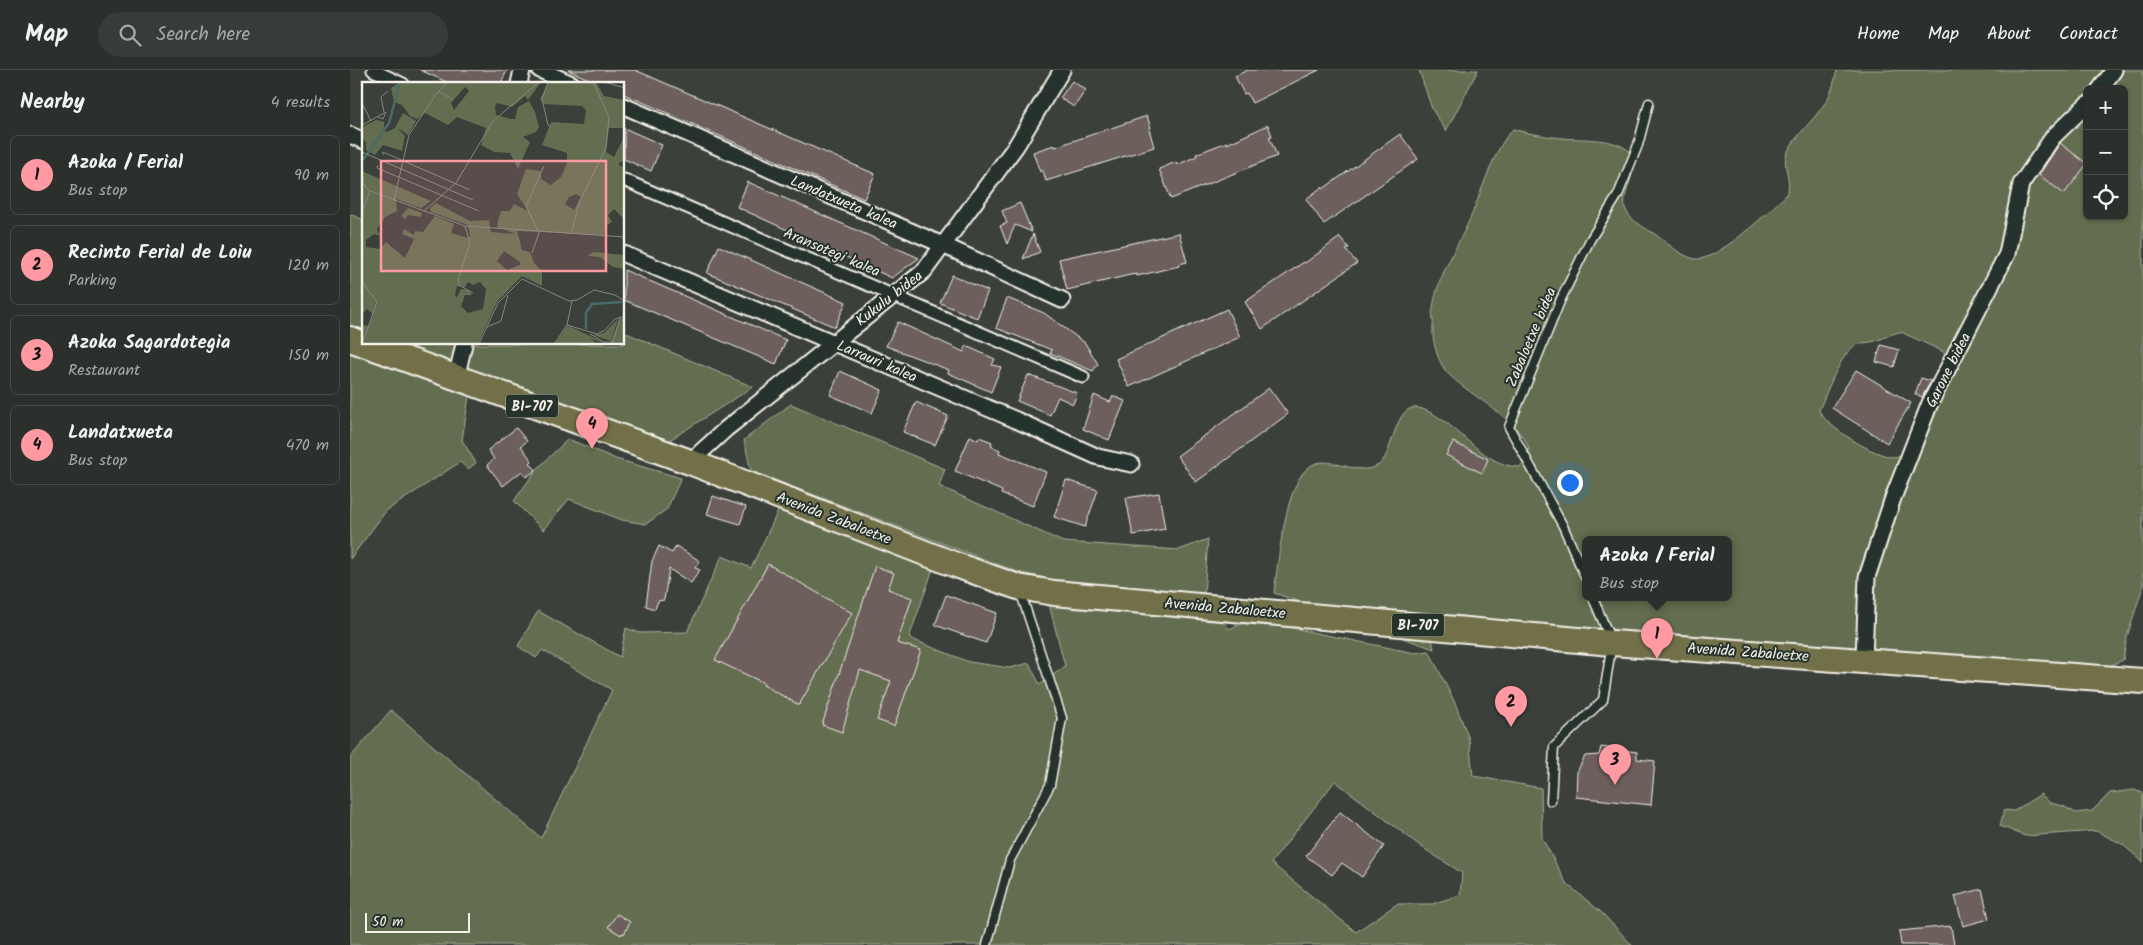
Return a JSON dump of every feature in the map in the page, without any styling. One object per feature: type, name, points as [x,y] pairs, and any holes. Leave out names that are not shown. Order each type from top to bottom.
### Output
[{"type":"main road","name":"Avenida Zabaloetxe","points":[[350,339],[362,344]]},
{"type":"main road","name":"Avenida Zabaloetxe","points":[[366,345],[690,462],[946,562],[1018,587],[1054,593],[1612,643],[2143,681]]},
{"type":"street","points":[[373,70],[399,82]]},
{"type":"street","points":[[540,70],[567,82]]},
{"type":"street","name":"Kukulu bidea","points":[[690,462],[726,428],[832,342],[924,271],[945,246],[1016,146],[1062,70]]},
{"type":"street","points":[[2103,85],[2114,70]]},
{"type":"street","name":"Landatxueta kalea","points":[[625,106],[945,246],[1062,300]]},
{"type":"street","name":"Garone bidea","points":[[1864,660],[1867,577],[1893,498],[1930,403],[2007,254],[2021,184],[2053,137],[2083,108]]},
{"type":"street","points":[[350,135],[362,140]]},
{"type":"street","name":"Aransotegi kalea","points":[[625,180],[1083,377]]},
{"type":"street","name":"Larrauri kalea","points":[[625,254],[1016,420],[1098,457],[1131,464]]},
{"type":"street","points":[[456,379],[464,345]]},
{"type":"lane","name":"Zabaloetxe bidea","points":[[1582,571],[1563,526],[1509,427],[1561,299],[1590,240],[1618,195],[1638,145],[1649,103]]},
{"type":"lane","points":[[987,945],[1010,860],[1050,785],[1062,718],[1018,587]]},
{"type":"lane","points":[[1551,801],[1554,747],[1603,700],[1612,643],[1594,601]]},
{"type":"green space","points":[[1419,70],[1478,70],[1446,131],[1432,109]]},
{"type":"green space","points":[[1837,70],[2143,70],[2143,586],[2127,637],[2123,660],[2109,666],[1521,624],[1456,615],[1436,618],[1431,634],[1434,649],[1274,593],[1284,523],[1295,487],[1303,473],[1312,465],[1320,462],[1359,469],[1377,466],[1381,463],[1389,448],[1400,420],[1411,408],[1419,408],[1432,413],[1479,450],[1505,465],[1519,467],[1528,462],[1529,449],[1523,437],[1512,424],[1445,370],[1433,338],[1432,310],[1439,283],[1467,226],[1500,147],[1513,129],[1531,134],[1605,141],[1628,150],[1634,163],[1625,201],[1627,212],[1638,223],[1679,252],[1695,259],[1704,258],[1716,253],[1729,244],[1786,195],[1789,184],[1785,164],[1787,153],[1828,98]],"holes":[[[1901,332],[1944,352],[1944,370],[1904,452],[1899,455],[1894,457],[1886,456],[1852,440],[1830,424],[1819,410],[1845,356],[1850,349],[1858,344],[1875,341]]]},
{"type":"green space","points":[[350,214],[362,219],[362,345],[625,345],[625,332],[753,387],[668,441],[473,371],[462,440],[476,463],[468,469],[460,462],[386,511],[350,559]]},
{"type":"green space","points":[[791,404],[945,469],[939,486],[1063,542],[1179,550],[1208,539],[1204,595],[1229,629],[1252,620],[1415,653],[1429,651],[1455,703],[1469,739],[1473,776],[1541,788],[1542,838],[1566,883],[1602,913],[1632,945],[350,945],[350,758],[391,710],[541,838],[612,690],[542,650],[536,658],[518,646],[538,611],[620,657],[626,628],[640,633],[687,632],[722,556],[751,568],[780,507],[934,566],[909,638],[969,662],[1010,668],[1029,663],[1040,685],[1065,666],[1042,577],[1021,573],[751,471],[744,440]],"holes":[[[1335,781],[1423,848],[1462,873],[1460,895],[1432,904],[1397,904],[1356,932],[1271,863]]]},
{"type":"green space","points":[[568,439],[616,459],[681,478],[667,509],[646,524],[622,520],[569,499],[543,530],[514,501],[536,470]]},
{"type":"green space","points":[[2134,790],[2143,793],[2143,862],[2122,844],[2096,831],[2025,836],[2000,826],[2004,810],[2014,811],[2041,794],[2050,803],[2063,806],[2076,813],[2092,811],[2110,793]]},
{"type":"building","points":[[420,70],[507,70],[502,82],[447,82]]},
{"type":"building","points":[[568,70],[635,70],[875,174],[864,199],[625,94],[625,82],[595,82]]},
{"type":"building","points":[[1248,70],[1319,70],[1252,103],[1247,93],[1244,94],[1235,76]]},
{"type":"building","points":[[1072,81],[1086,90],[1074,107],[1060,98]]},
{"type":"building","points":[[1147,116],[1154,147],[1046,181],[1043,170],[1040,172],[1033,152],[1054,145],[1055,147]]},
{"type":"building","points":[[1268,125],[1272,136],[1269,137],[1277,156],[1171,199],[1159,169],[1176,162],[1177,165],[1197,156],[1196,154],[1227,142],[1227,144]]},
{"type":"building","points":[[625,128],[662,145],[651,171],[625,159]]},
{"type":"building","points":[[1400,134],[1418,159],[1324,224],[1306,199]]},
{"type":"building","points":[[2060,143],[2083,161],[2083,169],[2064,194],[2039,175]]},
{"type":"building","points":[[748,182],[919,258],[892,278],[737,207]]},
{"type":"building","points":[[1020,203],[1032,232],[1015,225],[1007,244],[1000,226],[1007,223],[1002,211]]},
{"type":"building","points":[[1179,233],[1187,262],[1179,264],[1179,266],[1137,276],[1137,274],[1130,275],[1067,290],[1059,259]]},
{"type":"building","points":[[1033,234],[1040,252],[1023,259]]},
{"type":"building","points":[[1340,237],[1349,248],[1346,250],[1357,263],[1262,329],[1245,302],[1305,263]]},
{"type":"building","points":[[719,246],[846,302],[835,327],[707,273]]},
{"type":"building","points":[[625,270],[786,340],[776,364],[625,300]]},
{"type":"building","points":[[952,275],[988,291],[977,318],[940,303]]},
{"type":"building","points":[[1007,298],[1044,313],[1085,343],[1098,364],[1093,371],[1050,353],[1052,350],[996,328]]},
{"type":"building","points":[[1227,309],[1240,337],[1129,387],[1116,359]]},
{"type":"building","points":[[898,322],[964,352],[966,346],[995,359],[992,365],[1001,367],[991,392],[948,373],[949,370],[886,346]]},
{"type":"building","points":[[1881,345],[1899,350],[1894,367],[1876,362]]},
{"type":"building","points":[[1856,370],[1911,403],[1887,443],[1832,408]]},
{"type":"building","points":[[840,371],[882,390],[872,413],[830,395]]},
{"type":"building","points":[[1028,375],[1077,393],[1073,404],[1058,397],[1050,415],[1017,401]]},
{"type":"building","points":[[1921,378],[1931,381],[1922,397],[1915,394]]},
{"type":"building","points":[[1269,388],[1288,414],[1196,482],[1177,456]]},
{"type":"building","points":[[1094,395],[1110,402],[1113,396],[1125,401],[1109,440],[1083,429]]},
{"type":"building","points":[[916,402],[948,416],[935,445],[903,432]]},
{"type":"building","points":[[516,428],[527,441],[521,446],[536,470],[526,477],[522,471],[503,486],[487,465],[494,459],[488,450]]},
{"type":"building","points":[[970,436],[978,440],[979,437],[992,442],[991,446],[1000,450],[999,453],[1046,472],[1033,506],[1001,494],[1002,491],[955,471]]},
{"type":"building","points":[[1453,442],[1488,459],[1482,473],[1446,455]]},
{"type":"building","points":[[1066,480],[1098,490],[1085,527],[1054,517]]},
{"type":"building","points":[[1159,493],[1165,529],[1133,535],[1126,498]]},
{"type":"building","points":[[713,496],[746,507],[740,524],[707,514]]},
{"type":"building","points":[[659,546],[672,553],[676,546],[700,561],[695,568],[700,570],[691,583],[669,569],[664,600],[658,601],[655,609],[646,606],[652,561]]},
{"type":"building","points":[[768,564],[852,613],[799,705],[763,685],[764,683],[715,660]]},
{"type":"building","points":[[875,566],[894,573],[888,589],[912,598],[897,643],[921,650],[894,726],[877,720],[891,681],[860,670],[842,732],[822,725]]},
{"type":"building","points":[[946,595],[997,613],[986,643],[935,625]]},
{"type":"building","points":[[1601,747],[1637,752],[1637,759],[1655,761],[1651,805],[1576,797],[1577,772],[1585,756],[1599,755]]},
{"type":"building","points":[[1340,812],[1384,846],[1362,877],[1342,863],[1332,875],[1306,856]]},
{"type":"building","points":[[1982,889],[1989,919],[1963,926],[1955,896]]},
{"type":"building","points":[[617,914],[630,922],[624,934],[622,933],[621,935],[608,927]]},
{"type":"building","points":[[1951,926],[1954,945],[1901,945],[1899,931]]},
{"type":"place","name":"Landatxueta","points":[[592,449]]},
{"type":"place","name":"Azoka / Ferial","points":[[1657,659]]},
{"type":"place","name":"Recinto Ferial de Loiu","points":[[1511,727]]},
{"type":"place","name":"Azoka Sagardotegia","points":[[1615,785]]}]
